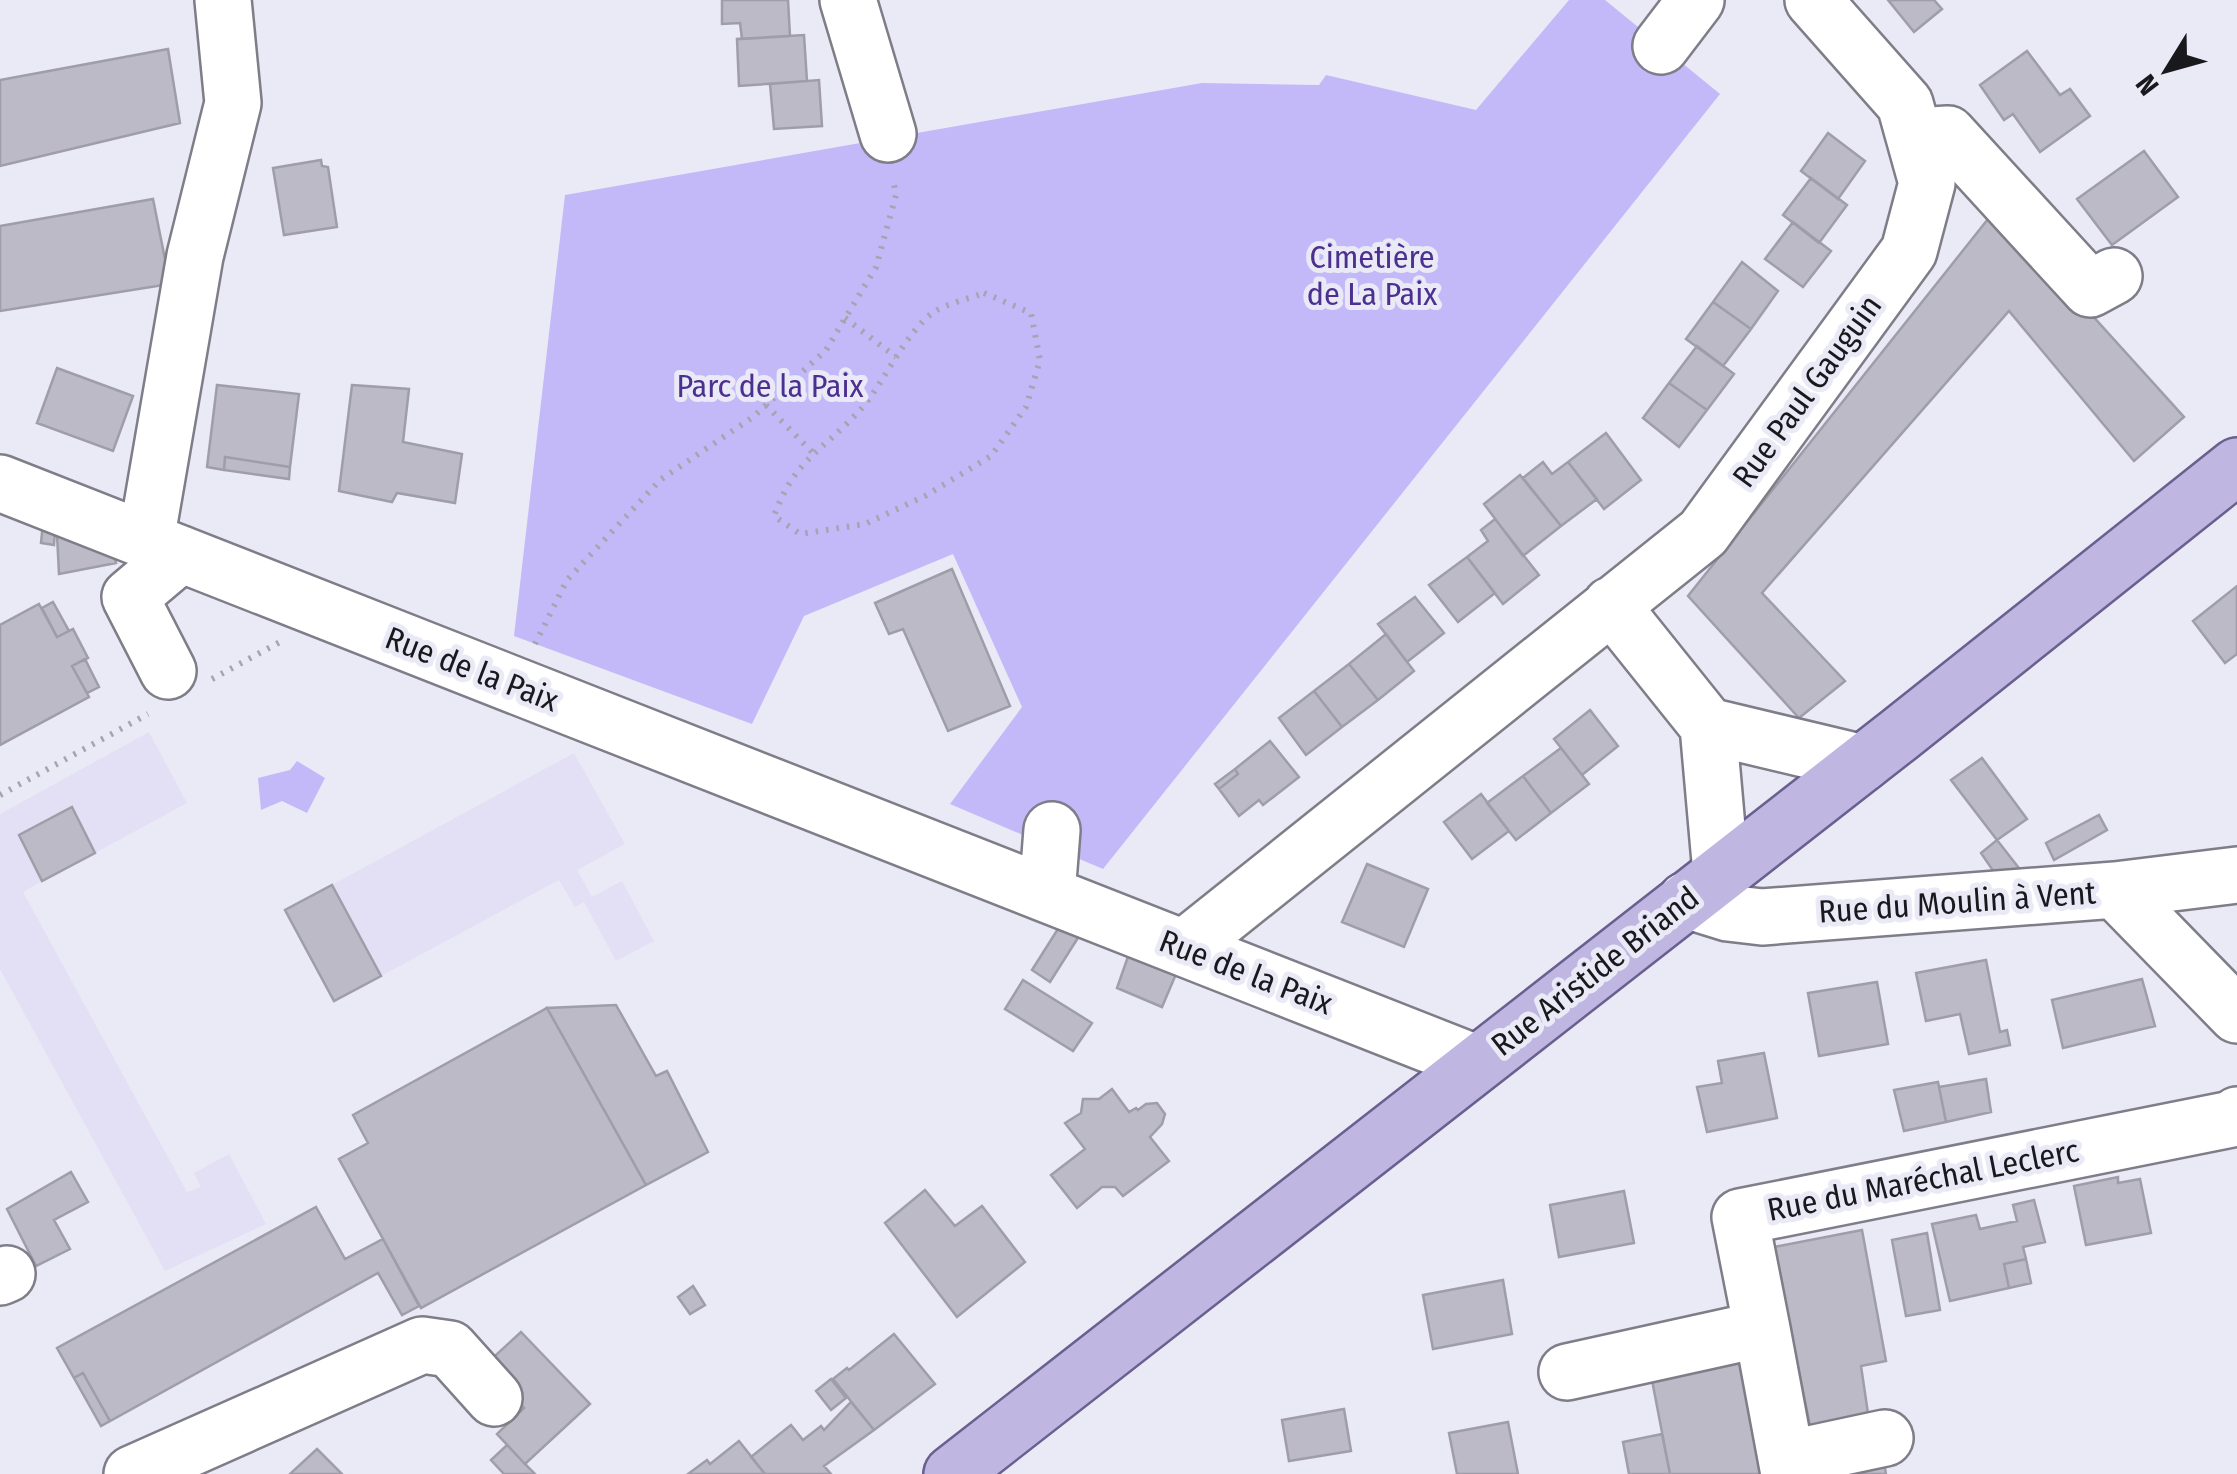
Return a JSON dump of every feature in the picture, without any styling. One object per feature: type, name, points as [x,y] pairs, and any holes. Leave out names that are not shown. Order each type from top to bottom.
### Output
[{"type":"main road","name":"Rue Aristide Briand","points":[[952,1474],[2237,466]]},
{"type":"street","points":[[168,670],[130,597],[164,547],[195,256],[233,103],[223,0]]},
{"type":"street","points":[[848,0],[886,128]]},
{"type":"street","points":[[1661,46],[1696,0]]},
{"type":"street","name":"Rue Paul Gauguin","points":[[1184,948],[1703,533],[1909,252],[1927,183],[1905,104],[1813,0]]},
{"type":"street","points":[[1914,136],[1948,134],[2090,289],[2114,276]]},
{"type":"street","name":"Rue de la Paix","points":[[0,483],[515,686],[794,817],[1184,948],[1476,1063]]},
{"type":"street","points":[[1611,605],[1708,726],[1863,763]]},
{"type":"street","points":[[1703,886],[1708,726]]},
{"type":"street","points":[[1019,895],[1052,830]]},
{"type":"street","points":[[2115,890],[2237,875]]},
{"type":"street","name":"Rue du Moulin à Vent","points":[[1703,886],[1728,913],[1762,917],[2115,890],[2237,1015]]},
{"type":"street","name":"Rue du Maréchal Leclerc","points":[[1762,1329],[1740,1217],[2237,1115]]},
{"type":"street","points":[[1567,1372],[1762,1329],[1788,1466],[1885,1438]]},
{"type":"street","points":[[132,1474],[422,1345],[450,1349],[494,1398]]},
{"type":"path","points":[[515,686],[568,580],[660,480],[766,405],[826,350],[876,267],[896,195],[886,128]]},
{"type":"path","points":[[984,292],[1031,313],[1040,360],[1026,406],[991,456],[925,496],[864,524],[800,534],[774,516],[784,489],[812,452],[860,410],[896,356],[934,312],[984,292]]},
{"type":"path","points":[[845,318],[896,356]]},
{"type":"path","points":[[766,405],[812,452]]},
{"type":"shaded area","points":[[149,732],[187,803],[95,853],[72,807],[20,836],[42,881],[23,892],[187,1192],[201,1187],[194,1173],[229,1154],[266,1224],[165,1271],[0,969],[0,814]]},
{"type":"shaded area","points":[[574,753],[625,844],[577,870],[592,897],[622,881],[654,941],[616,961],[584,902],[575,907],[559,880],[381,976],[332,885]]},
{"type":"green space","points":[[1569,0],[1605,0],[1720,94],[1103,869],[950,804],[1022,707],[953,554],[804,616],[752,724],[514,636],[565,195],[1202,83],[1319,85],[1326,75],[1476,110]]},
{"type":"green space","points":[[297,761],[325,778],[307,813],[282,801],[261,810],[258,778],[290,770]]},
{"type":"building","points":[[722,0],[788,0],[790,36],[742,39],[740,23],[722,24]]},
{"type":"building","points":[[1888,0],[1934,0],[1942,9],[1914,32]]},
{"type":"building","points":[[804,35],[807,81],[739,86],[737,39]]},
{"type":"building","points":[[168,49],[180,123],[0,166],[0,80]]},
{"type":"building","points":[[2027,51],[2060,95],[2070,89],[2090,116],[2040,152],[2013,114],[2004,120],[1980,85]]},
{"type":"building","points":[[819,80],[822,126],[774,129],[770,84]]},
{"type":"building","points":[[1828,133],[1865,161],[1838,199],[1801,171]]},
{"type":"building","points":[[2144,151],[2178,197],[2112,245],[2077,199]]},
{"type":"building","points":[[321,160],[322,166],[328,167],[337,227],[284,235],[273,168]]},
{"type":"building","points":[[1811,178],[1847,205],[1819,243],[1783,215]]},
{"type":"building","points":[[153,199],[170,284],[0,311],[0,226]]},
{"type":"building","points":[[1996,209],[2184,417],[2134,461],[2009,311],[1762,593],[1845,681],[1799,718],[1688,596]]},
{"type":"building","points":[[1793,222],[1831,251],[1803,287],[1765,259]]},
{"type":"building","points":[[1742,262],[1778,291],[1751,329],[1713,302]]},
{"type":"building","points":[[1713,302],[1751,329],[1723,366],[1686,339]]},
{"type":"building","points":[[1697,346],[1734,374],[1707,410],[1669,383]]},
{"type":"building","points":[[57,368],[133,396],[113,451],[37,423]]},
{"type":"building","points":[[1669,383],[1707,410],[1679,447],[1643,418]]},
{"type":"building","points":[[217,385],[299,394],[290,467],[225,457],[224,470],[207,467]]},
{"type":"building","points":[[352,385],[409,389],[403,442],[462,454],[455,503],[397,493],[392,502],[339,491]]},
{"type":"building","points":[[1606,433],[1641,480],[1604,509],[1568,462]]},
{"type":"building","points":[[225,457],[290,467],[289,479],[224,470]]},
{"type":"building","points":[[1543,462],[1552,474],[1568,462],[1597,499],[1561,526],[1523,478]]},
{"type":"building","points":[[1520,475],[1561,526],[1523,556],[1484,504]]},
{"type":"building","points":[[44,512],[56,515],[54,545],[41,543]]},
{"type":"building","points":[[56,515],[109,537],[116,563],[59,574]]},
{"type":"building","points":[[1495,519],[1539,575],[1503,604],[1467,557],[1488,541],[1481,530]]},
{"type":"building","points":[[1467,557],[1495,593],[1458,622],[1429,585]]},
{"type":"building","points":[[952,569],[1010,706],[948,731],[903,629],[889,634],[875,603]]},
{"type":"building","points":[[2237,586],[2237,654],[2225,663],[2193,621]]},
{"type":"building","points":[[1415,597],[1444,633],[1407,662],[1378,624]]},
{"type":"building","points":[[53,602],[69,631],[57,637],[42,608]]},
{"type":"building","points":[[39,604],[57,637],[73,629],[88,658],[72,666],[89,697],[0,745],[0,625]]},
{"type":"building","points":[[1386,634],[1414,671],[1378,700],[1349,664]]},
{"type":"building","points":[[85,659],[99,687],[87,693],[72,666]]},
{"type":"building","points":[[1349,664],[1378,700],[1342,727],[1314,691]]},
{"type":"building","points":[[1314,691],[1342,727],[1306,755],[1279,718]]},
{"type":"building","points":[[1590,710],[1618,746],[1582,775],[1554,739]]},
{"type":"building","points":[[1270,741],[1299,777],[1263,805],[1259,800],[1239,816],[1219,789],[1238,774],[1235,769]]},
{"type":"building","points":[[1561,748],[1589,784],[1551,813],[1523,776]]},
{"type":"building","points":[[1982,758],[2027,819],[1997,840],[1951,780]]},
{"type":"building","points":[[1235,769],[1238,774],[1219,789],[1215,784]]},
{"type":"building","points":[[1523,776],[1551,813],[1516,840],[1487,803]]},
{"type":"building","points":[[1481,794],[1509,831],[1472,859],[1444,822]]},
{"type":"building","points":[[72,807],[95,853],[42,881],[19,835]]},
{"type":"building","points":[[2099,815],[2107,830],[2054,860],[2046,843]]},
{"type":"building","points":[[1997,840],[2022,872],[1996,875],[1981,853]]},
{"type":"building","points":[[1367,864],[1428,889],[1404,947],[1342,922]]},
{"type":"building","points":[[332,885],[381,976],[334,1001],[285,910]]},
{"type":"building","points":[[1063,921],[1081,933],[1050,982],[1032,970]]},
{"type":"building","points":[[1131,948],[1179,967],[1162,1007],[1117,988]]},
{"type":"building","points":[[1986,960],[2000,1032],[2007,1030],[2010,1045],[1969,1054],[1960,1014],[1926,1021],[1916,973]]},
{"type":"building","points":[[2142,979],[2155,1026],[2063,1048],[2052,1000]]},
{"type":"building","points":[[1023,980],[1092,1023],[1073,1051],[1005,1009]]},
{"type":"building","points":[[1877,982],[1888,1044],[1819,1056],[1808,993]]},
{"type":"building","points":[[616,1005],[656,1076],[667,1071],[708,1152],[646,1185],[547,1008]]},
{"type":"building","points":[[547,1008],[646,1185],[421,1308],[339,1159],[368,1143],[353,1115]]},
{"type":"building","points":[[1764,1053],[1777,1118],[1707,1132],[1697,1087],[1722,1083],[1718,1061]]},
{"type":"building","points":[[1986,1079],[1991,1112],[1946,1122],[1939,1087]]},
{"type":"building","points":[[1938,1082],[1946,1122],[1904,1131],[1894,1090]]},
{"type":"building","points":[[1112,1089],[1129,1112],[1157,1103],[1165,1114],[1150,1137],[1169,1161],[1123,1196],[1115,1187],[1102,1187],[1077,1208],[1051,1175],[1085,1149],[1065,1123],[1081,1113],[1083,1099],[1099,1099]]},
{"type":"building","points":[[71,1172],[88,1202],[54,1220],[70,1249],[36,1266],[7,1209]]},
{"type":"building","points":[[2118,1177],[2118,1183],[2140,1179],[2151,1233],[2086,1245],[2074,1186]]},
{"type":"building","points":[[925,1190],[955,1226],[982,1206],[1025,1262],[957,1317],[885,1223]]},
{"type":"building","points":[[1624,1191],[1634,1243],[1559,1257],[1550,1205]]},
{"type":"building","points":[[2034,1200],[2045,1242],[2023,1247],[2026,1259],[2004,1264],[2009,1288],[1950,1301],[1932,1224],[1976,1215],[1980,1229],[2017,1221],[2013,1205]]},
{"type":"building","points":[[316,1207],[345,1259],[383,1239],[419,1306],[402,1315],[378,1273],[110,1421],[83,1373],[74,1378],[57,1348]]},
{"type":"building","points":[[1862,1230],[1886,1361],[1861,1366],[1869,1420],[1811,1431],[1774,1247]]},
{"type":"building","points":[[1927,1233],[1940,1310],[1906,1316],[1892,1240]]},
{"type":"building","points":[[2026,1259],[2031,1283],[2009,1288],[2004,1264]]},
{"type":"building","points":[[1503,1280],[1512,1334],[1433,1349],[1423,1295]]},
{"type":"building","points":[[693,1286],[705,1305],[690,1314],[678,1297]]},
{"type":"building","points":[[521,1332],[590,1404],[525,1464],[497,1434],[524,1408],[485,1365]]},
{"type":"building","points":[[894,1334],[935,1384],[874,1430],[833,1379]]},
{"type":"building","points":[[1741,1358],[1763,1474],[1670,1474],[1651,1375]]},
{"type":"building","points":[[83,1373],[110,1421],[101,1426],[74,1378]]},
{"type":"building","points":[[831,1379],[846,1398],[831,1410],[816,1391]]},
{"type":"building","points":[[851,1402],[874,1430],[824,1466],[831,1474],[765,1474],[751,1457],[791,1425],[803,1440],[821,1426],[824,1430]]},
{"type":"building","points":[[1344,1409],[1351,1451],[1289,1461],[1282,1420]]},
{"type":"building","points":[[1508,1422],[1518,1474],[1457,1474],[1449,1433]]},
{"type":"building","points":[[1662,1434],[1670,1474],[1629,1474],[1623,1442]]},
{"type":"building","points":[[739,1441],[765,1474],[688,1474],[707,1460],[710,1464]]},
{"type":"building","points":[[507,1445],[535,1474],[504,1474],[491,1460]]},
{"type":"building","points":[[317,1449],[342,1474],[290,1474]]},
{"type":"building","points":[[1883,1457],[1886,1474],[1843,1474]]},
{"type":"park label","name":"Cimetière de La Paix","points":[[1372,276]]},
{"type":"park label","name":"Parc de la Paix","points":[[770,386]]}]
